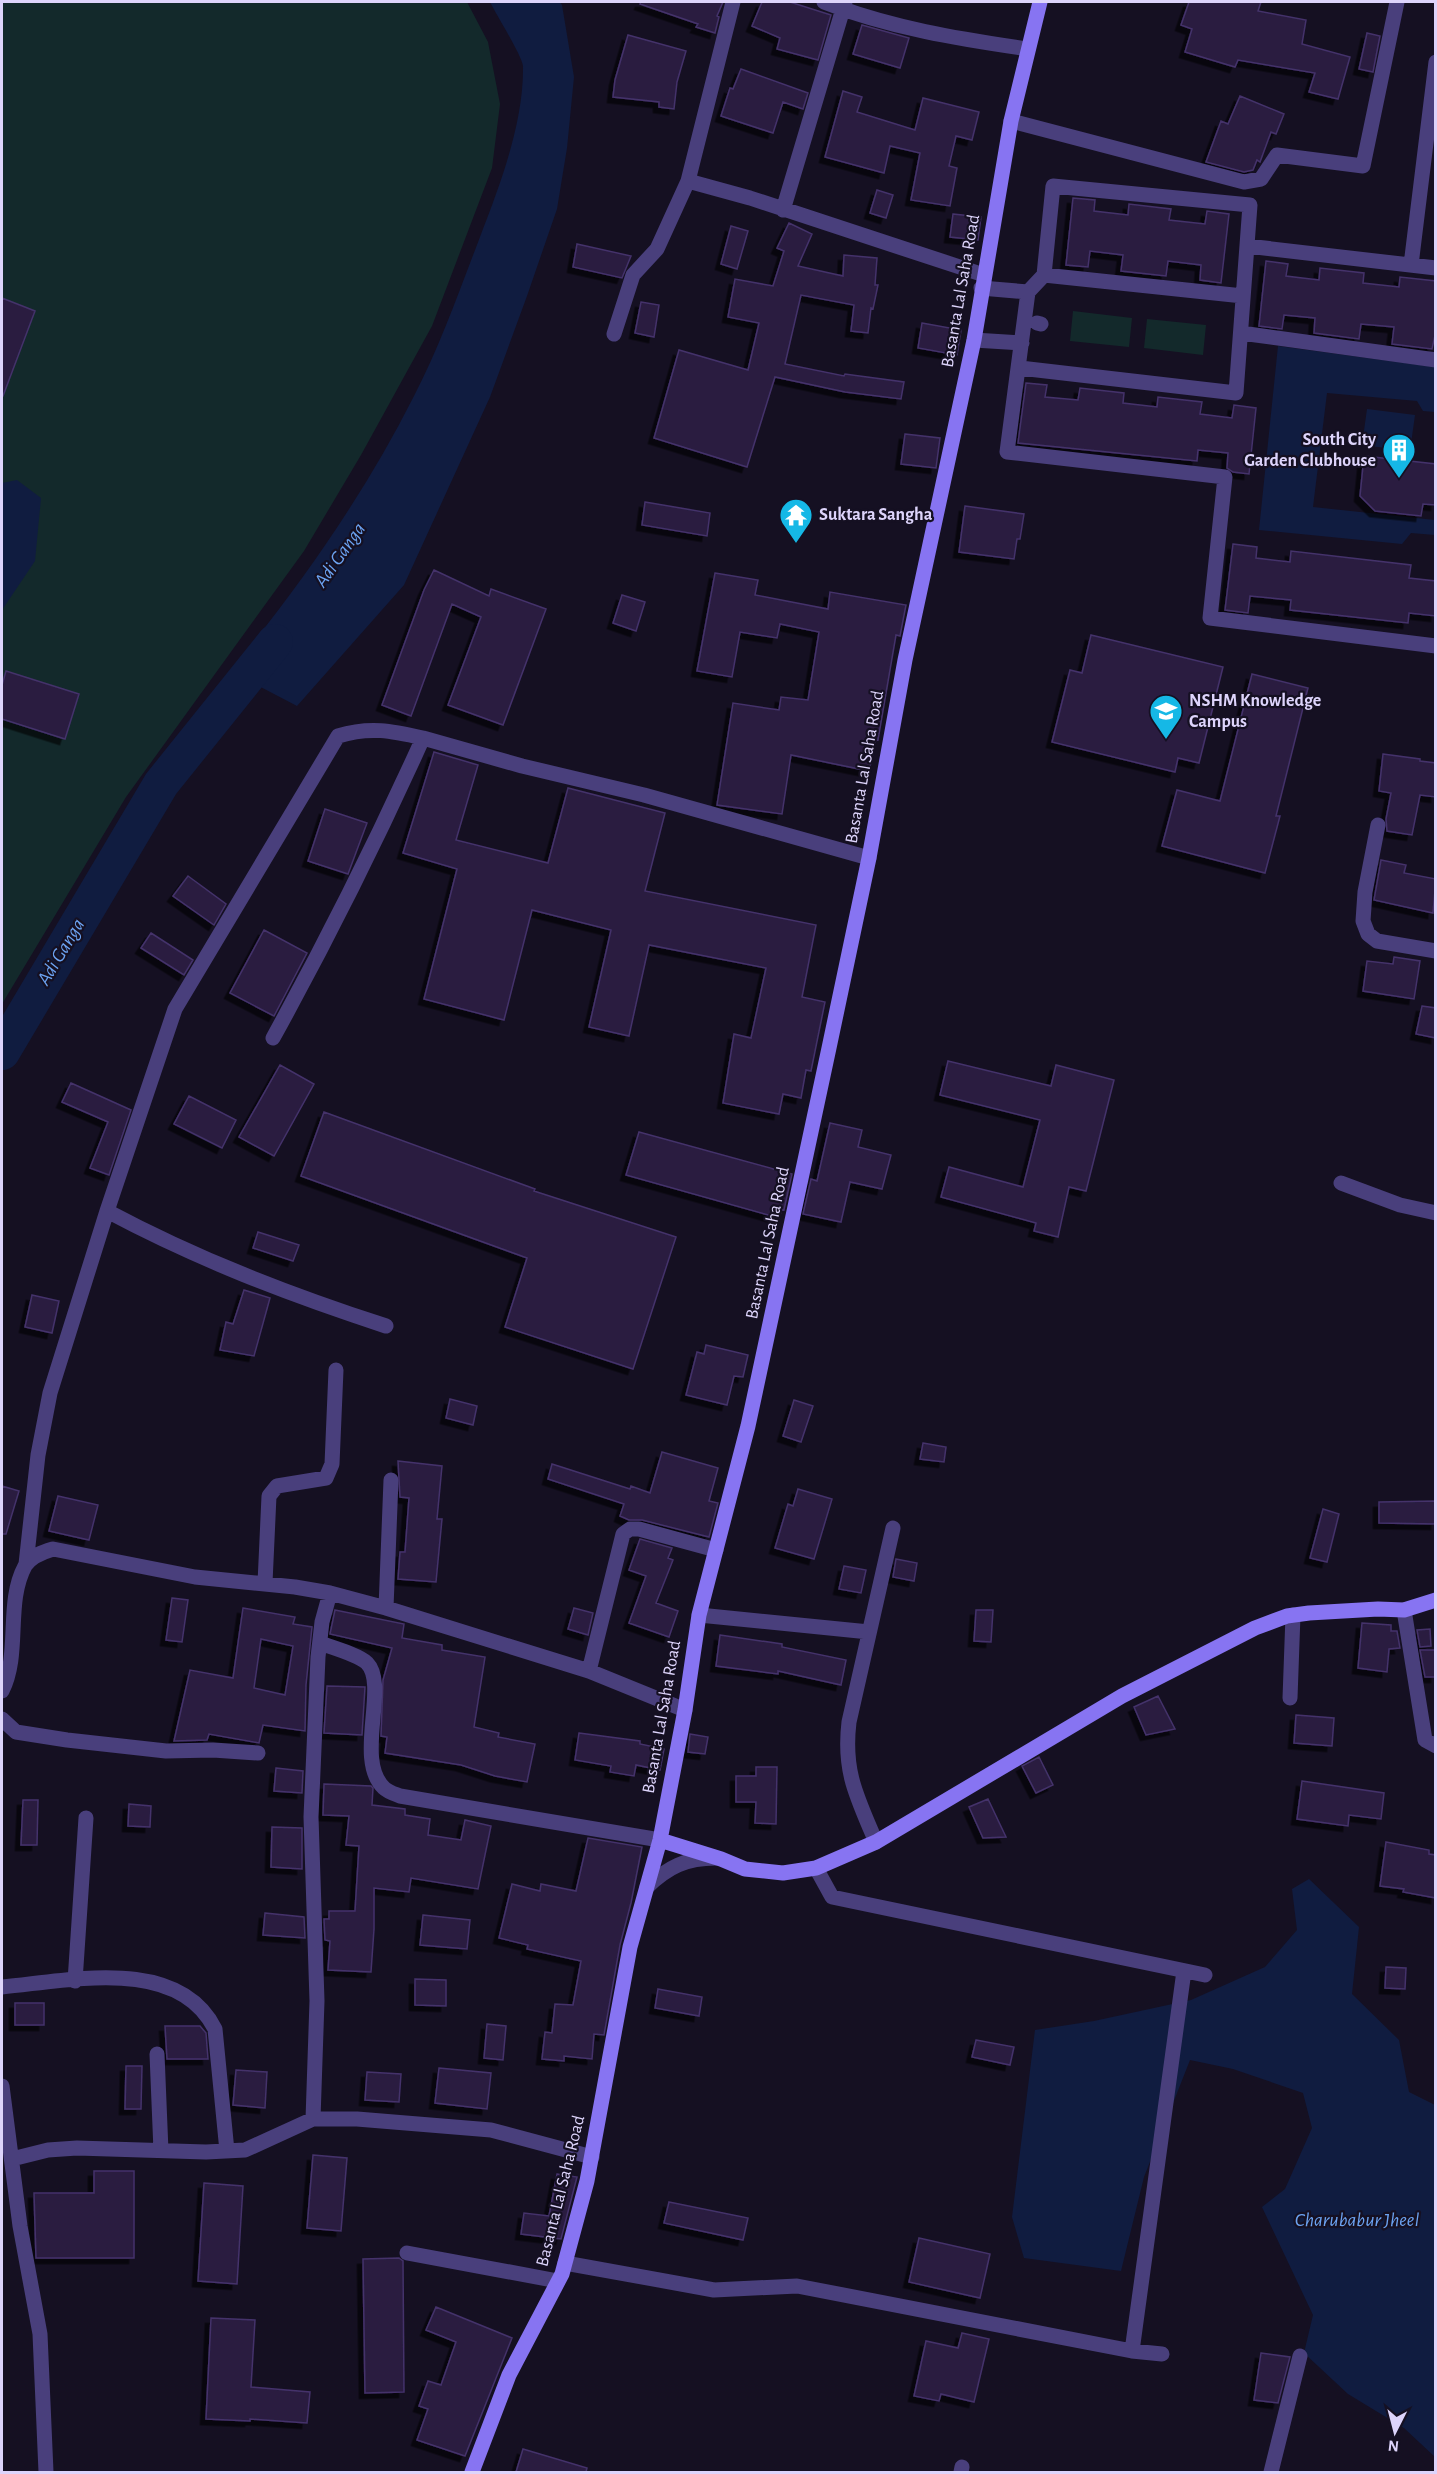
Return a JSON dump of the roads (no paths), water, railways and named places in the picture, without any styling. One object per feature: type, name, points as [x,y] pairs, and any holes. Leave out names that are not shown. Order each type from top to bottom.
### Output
[{"type":"main road","name":"Basanta Lal Saha Road","points":[[472,2472],[509,2374],[558,2281],[565,2263],[592,2157],[630,1947],[660,1840],[685,1710],[699,1615],[748,1426],[869,858],[907,649],[974,340],[1011,121],[1040,2]]},
{"type":"main road","points":[[660,1840],[721,1858],[745,1869],[783,1873],[816,1868],[876,1842],[1122,1696],[1255,1628],[1293,1615],[1341,1610],[1404,1610],[1436,1600]]},
{"type":"street","points":[[614,334],[633,275],[657,249],[688,181],[733,2]]},
{"type":"street","points":[[824,2],[843,5],[858,15],[948,38],[1028,49]]},
{"type":"street","points":[[1011,121],[1244,182],[1261,179],[1277,155],[1364,166],[1397,2]]},
{"type":"street","points":[[783,210],[843,5]]},
{"type":"street","points":[[1411,265],[1436,62]]},
{"type":"street","points":[[688,181],[783,210],[983,282],[1028,292]]},
{"type":"street","points":[[1020,368],[1236,393],[1250,205],[1053,186],[1044,275],[1028,292],[1020,368],[1007,452],[1225,477],[1210,618],[1436,646]]},
{"type":"street","points":[[1246,246],[1436,268]]},
{"type":"street","points":[[1044,275],[1243,296]]},
{"type":"street","points":[[1240,333],[1436,360]]},
{"type":"street","points":[[974,340],[1022,343]]},
{"type":"street","points":[[2,1691],[8,1669],[17,1595],[26,1564],[38,1455],[50,1393],[107,1211],[175,1009],[338,736],[355,731],[385,730],[423,738],[522,766],[669,802],[869,858]]},
{"type":"street","points":[[273,1038],[326,942],[376,842],[423,738]]},
{"type":"street","points":[[1378,825],[1365,892],[1363,921],[1368,934],[1377,940],[1436,951]]},
{"type":"street","points":[[1341,1183],[1436,1214]]},
{"type":"street","points":[[107,1211],[190,1254],[303,1298],[386,1326]]},
{"type":"street","points":[[265,1583],[268,1496],[277,1486],[327,1478],[332,1464],[336,1370]]},
{"type":"street","points":[[386,1608],[391,1480]]},
{"type":"street","points":[[876,1842],[853,1788],[848,1769],[846,1744],[893,1528]]},
{"type":"street","points":[[589,1671],[623,1534],[630,1529],[639,1529],[716,1550]]},
{"type":"street","points":[[26,1564],[39,1554],[53,1549],[195,1577],[265,1583],[330,1593],[589,1671],[685,1710]]},
{"type":"street","points":[[313,2119],[317,2001],[310,1838],[320,1643],[322,1622],[330,1593]]},
{"type":"street","points":[[1404,1610],[1425,1740],[1436,1746]]},
{"type":"street","points":[[699,1615],[869,1632]]},
{"type":"street","points":[[1290,1698],[1293,1615]]},
{"type":"street","points":[[320,1643],[366,1662],[372,1671],[374,1687],[371,1758],[375,1776],[384,1789],[400,1796],[660,1840]]},
{"type":"street","points":[[2,1719],[16,1732],[67,1740],[166,1751],[213,1750],[258,1753]]},
{"type":"street","points":[[75,1981],[86,1818]]},
{"type":"street","points":[[647,1887],[662,1872],[676,1864],[721,1858]]},
{"type":"street","points":[[816,1868],[832,1897],[1205,1975]]},
{"type":"street","points":[[1132,2351],[1184,1971]]},
{"type":"street","points":[[2,1987],[119,1978],[153,1981],[190,1999],[208,2016],[215,2029],[227,2151]]},
{"type":"street","points":[[157,2054],[161,2151]]},
{"type":"street","points":[[2,2086],[20,2226],[40,2334],[46,2472]]},
{"type":"street","points":[[12,2159],[48,2150],[77,2148],[161,2151],[245,2150],[313,2119],[357,2118],[490,2130],[592,2157]]},
{"type":"street","points":[[407,2253],[558,2281]]},
{"type":"street","points":[[565,2263],[714,2290],[797,2286],[1132,2351],[1162,2354]]},
{"type":"street","points":[[1271,2472],[1300,2356]]},
{"type":"water","points":[[490,2],[560,2],[562,5],[574,77],[567,148],[557,209],[490,397],[404,585],[297,706],[230,671],[306,573],[374,469],[423,377],[457,297],[503,175],[520,109],[522,61]]},
{"type":"water","points":[[1278,346],[1435,367],[1435,412],[1423,411],[1417,401],[1327,393],[1313,507],[1435,520],[1435,535],[1411,533],[1402,544],[1259,530]]},
{"type":"water","points":[[1367,409],[1415,415],[1410,451],[1362,445]]},
{"type":"water","points":[[17,480],[41,498],[35,561],[2,610],[2,483]]},
{"type":"water","name":"Charubabur Jheel","points":[[1309,1879],[1359,1927],[1352,1994],[1399,2040],[1409,2092],[1435,2105],[1435,2457],[1404,2428],[1348,2394],[1304,2353],[1313,2315],[1262,2207],[1285,2189],[1312,2128],[1303,2093],[1233,2069],[1190,2060],[1144,2177],[1121,2271],[1024,2258],[1012,2217],[1035,2030],[1094,2021],[1191,2000],[1265,1967],[1297,1930],[1292,1889]]},
{"type":"waterway","name":"Adi Ganga","points":[[2,1052],[161,784],[275,642]]},
{"type":"place","name":"South City Garden Clubhouse","points":[[1399,479]]},
{"type":"place","name":"Suktara Sangha","points":[[796,544]]},
{"type":"place","name":"NSHM Knowledge Campus","points":[[1166,740]]}]
